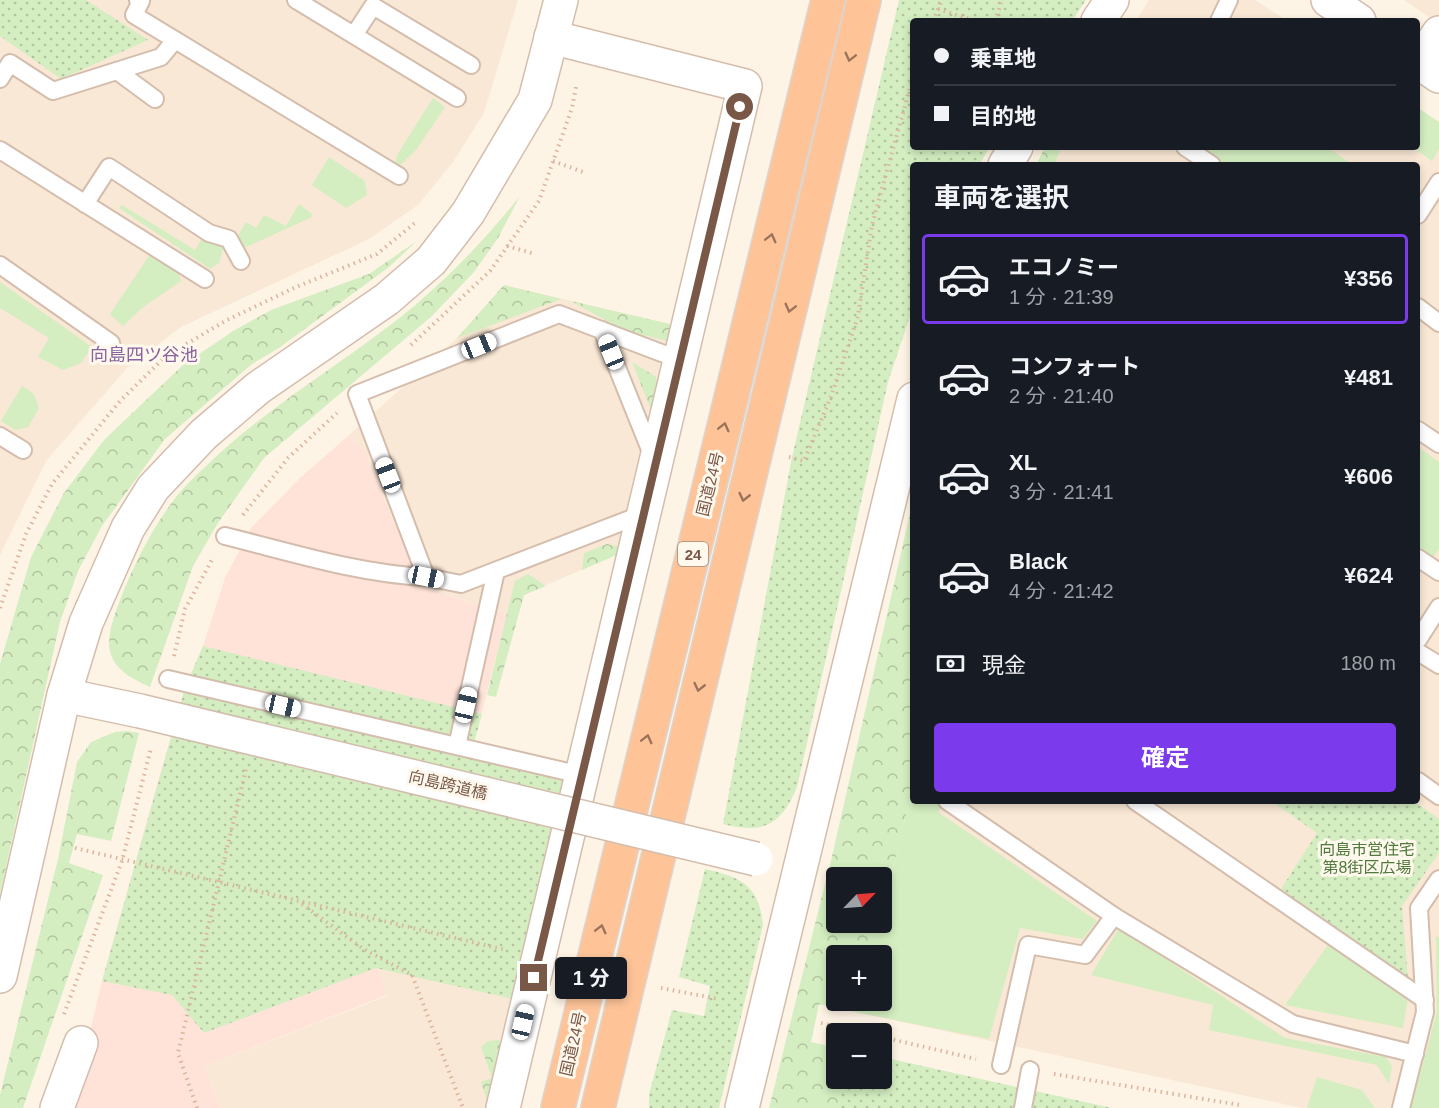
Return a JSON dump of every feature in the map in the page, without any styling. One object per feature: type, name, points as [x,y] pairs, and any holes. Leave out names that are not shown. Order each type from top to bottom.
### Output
[{"type":"highway","name":"24","points":[[779,202],[781,148],[814,0]]},
{"type":"highway","name":"国道24号","points":[[558,1108],[828,0]]},
{"type":"highway","name":"24","points":[[598,1108],[864,0]]},
{"type":"street","points":[[0,976],[64,694],[86,623],[109,566],[128,528],[153,488],[204,434],[258,388],[387,299],[431,261],[468,213],[535,100],[561,0]]},
{"type":"street","points":[[1100,18],[1112,0]]},
{"type":"street","points":[[1328,0],[1355,18]]},
{"type":"street","points":[[1425,67],[1439,33]]},
{"type":"street","points":[[503,1108],[745,86],[551,37]]},
{"type":"street","points":[[742,1108],[910,415]]},
{"type":"street","name":"向島跨道橋","points":[[64,694],[756,859],[798,871]]},
{"type":"street","points":[[57,1108],[81,1043]]},
{"type":"lane","points":[[138,0],[141,1],[134,15],[399,176]]},
{"type":"lane","points":[[296,0],[457,98]]},
{"type":"lane","points":[[1220,18],[1229,0]]},
{"type":"lane","points":[[354,35],[373,6],[471,65]]},
{"type":"lane","points":[[0,79],[10,63],[53,91],[160,57],[175,40]]},
{"type":"lane","points":[[117,71],[154,99]]},
{"type":"lane","points":[[0,150],[205,279]]},
{"type":"lane","points":[[1190,150],[1208,162]]},
{"type":"lane","points":[[85,204],[109,167],[209,233],[229,239],[242,261]]},
{"type":"lane","points":[[1420,212],[1439,182]]},
{"type":"lane","points":[[0,265],[111,343]]},
{"type":"lane","points":[[1420,309],[1439,323]]},
{"type":"lane","points":[[426,577],[357,394],[559,314],[680,360]]},
{"type":"lane","points":[[602,330],[655,463]]},
{"type":"lane","points":[[1420,431],[1439,444]]},
{"type":"lane","points":[[0,436],[23,450]]},
{"type":"lane","points":[[225,536],[326,560],[461,584],[643,514]]},
{"type":"lane","points":[[1420,559],[1439,572]]},
{"type":"lane","points":[[457,746],[496,571]]},
{"type":"lane","points":[[1420,637],[1439,606]]},
{"type":"lane","points":[[1420,653],[1439,665]]},
{"type":"lane","points":[[168,679],[581,775]]},
{"type":"lane","points":[[1420,782],[1439,796]]},
{"type":"lane","points":[[951,804],[1114,916],[1293,1023],[1415,1054]]},
{"type":"lane","points":[[1143,804],[1425,1000]]},
{"type":"lane","points":[[1401,1108],[1415,1054],[1425,1000],[1419,908],[1439,879]]},
{"type":"lane","points":[[1001,1065],[1028,945],[1085,955],[1114,916]]},
{"type":"lane","points":[[1023,1108],[1030,1070]]},
{"type":"path","points":[[934,18],[942,0]]},
{"type":"path","points":[[996,18],[1002,0]]},
{"type":"path","points":[[938,9],[966,18]]},
{"type":"path","points":[[782,455],[804,461],[832,394],[858,316],[872,225],[910,87]]},
{"type":"path","points":[[553,161],[583,172]]},
{"type":"path","points":[[0,608],[26,534],[52,484],[120,401],[166,356],[237,315],[377,254],[424,216]]},
{"type":"path","points":[[507,246],[535,254]]},
{"type":"path","points":[[197,1108],[178,1053],[248,758]]},
{"type":"path","points":[[75,848],[539,957]]},
{"type":"path","points":[[299,902],[362,948],[412,975],[463,1108]]},
{"type":"path","points":[[655,987],[719,999]]},
{"type":"path","points":[[821,1023],[826,1024]]},
{"type":"path","points":[[892,1039],[1001,1065]]},
{"type":"path","points":[[1030,1070],[1240,1106]]},
{"type":"shaded area","points":[[0,0],[518,0],[484,113],[453,162],[418,205],[369,239],[181,327],[128,367],[46,461],[0,555]]},
{"type":"shaded area","points":[[1149,0],[1255,0],[1282,18],[1138,18]]},
{"type":"shaded area","points":[[1404,0],[1439,0],[1439,24]]},
{"type":"shaded area","points":[[1420,109],[1439,122],[1439,1108],[1302,1108],[860,1013],[860,1011],[892,1011],[892,945],[874,945],[877,933],[892,933],[892,872],[910,797],[910,804],[1420,804],[1420,162],[1055,162],[1061,150],[1420,150]]},
{"type":"shaded area","points":[[504,285],[674,325],[620,553],[524,595],[507,614],[422,587],[363,449],[348,436],[457,338]]},
{"type":"shaded area","points":[[348,436],[363,449],[422,587],[507,614],[474,743],[441,983],[377,968],[387,995],[205,1066],[220,1108],[72,1108],[102,981],[185,688],[203,646],[225,578],[251,528],[300,478]]},
{"type":"shaded area","points":[[376,968],[517,1000],[496,1108],[220,1108],[205,1066],[387,996]]},
{"type":"green space","points":[[0,0],[86,0],[148,40],[61,79],[0,36]]},
{"type":"green space","points":[[899,0],[1086,0],[1074,18],[910,18],[910,150],[988,150],[981,162],[910,162],[910,316],[888,382],[797,787],[784,811],[769,824],[760,827],[737,827],[723,824],[792,457]]},
{"type":"green space","points":[[433,98],[445,107],[416,150],[394,171],[397,155]]},
{"type":"green space","points":[[1420,109],[1439,122],[1439,149],[1432,161],[1417,150],[1420,150]]},
{"type":"green space","points":[[1044,150],[1061,150],[1055,162],[1038,162]]},
{"type":"green space","points":[[1200,150],[1331,150],[1349,162],[1218,162]]},
{"type":"green space","points":[[329,157],[365,181],[367,195],[346,208],[312,185]]},
{"type":"green space","points":[[520,196],[498,238],[474,272],[432,316],[264,458],[218,523],[193,566],[150,687],[122,671],[114,662],[110,652],[109,642],[114,616],[144,547],[159,521],[186,485],[244,432],[413,307],[469,254]]},
{"type":"green space","points":[[299,204],[313,215],[310,218],[246,247],[235,241],[246,222],[256,228],[264,215],[286,226]]},
{"type":"green space","points":[[122,205],[195,250],[202,238],[224,245],[219,263],[210,269],[119,208]]},
{"type":"green space","points":[[417,241],[389,267],[279,348],[252,364],[165,439],[102,526],[78,571],[60,622],[0,894],[0,664],[31,557],[64,493],[104,440],[183,365],[233,331],[271,310],[369,274]]},
{"type":"green space","points":[[151,253],[174,267],[181,281],[142,308],[123,326],[110,314]]},
{"type":"green space","points":[[0,282],[92,347],[81,363],[63,370],[38,357],[49,338],[0,308]]},
{"type":"green space","points":[[504,285],[561,299],[457,338]]},
{"type":"green space","points":[[571,301],[674,325],[671,342],[623,330]]},
{"type":"green space","points":[[632,362],[655,376],[664,392],[655,420]]},
{"type":"green space","points":[[22,386],[34,394],[39,408],[28,427],[16,430],[1,421]]},
{"type":"green space","points":[[1420,448],[1439,462],[1439,549],[1428,565],[1420,559]]},
{"type":"green space","points":[[910,513],[910,797],[892,872],[892,867],[829,867]]},
{"type":"green space","points":[[607,544],[623,548],[619,554],[582,570],[584,553]]},
{"type":"green space","points":[[528,574],[546,586],[524,595],[496,697],[487,695],[515,581]]},
{"type":"green space","points":[[203,646],[482,714],[474,743],[570,767],[517,1000],[376,968],[204,1033],[172,995],[102,981],[185,688]]},
{"type":"green space","points":[[115,732],[139,733],[111,841],[77,834],[69,863],[103,875],[23,1108],[0,1108],[0,1095],[58,859],[77,762],[91,742]]},
{"type":"green space","points":[[910,797],[910,804],[944,804],[938,812],[1097,921],[1083,939],[1020,928],[989,1039],[860,1013],[860,1011],[892,1011],[892,945],[874,945],[877,933],[892,933],[892,872]]},
{"type":"green space","name":"向島市営住宅 第8街区広場","points":[[1275,804],[1418,804],[1439,819],[1439,853],[1402,906],[1408,979],[1279,892],[1317,833]]},
{"type":"green space","points":[[705,869],[729,876],[746,885],[757,900],[763,925],[719,1108],[649,1108],[649,1094],[672,1010],[704,1016],[710,986],[679,977]]},
{"type":"green space","points":[[826,880],[826,933],[878,933],[874,945],[826,945],[826,1006],[819,1004],[811,1042],[826,1045],[826,1089],[892,1089],[892,1061],[1016,1108],[769,1108]]},
{"type":"green space","points":[[1119,928],[1285,1038],[1386,1057],[1392,1066],[1389,1084],[1377,1065],[1209,1030],[1213,1005],[1091,975]]},
{"type":"green space","points":[[1436,936],[1439,938],[1439,1108],[1411,1108],[1437,1011]]},
{"type":"green space","points":[[1328,945],[1408,997],[1403,1028],[1285,1005]]},
{"type":"green space","points":[[499,1040],[506,1049],[488,1104],[481,1082],[492,1078],[481,1047],[488,1041]]},
{"type":"green space","points":[[892,1059],[1112,1108],[837,1108],[842,1089],[892,1089]]},
{"type":"green space","points":[[1317,1077],[1362,1090],[1375,1108],[1307,1108]]},
{"type":"district","name":"向島四ツ谷池","points":[[144,355]]},
{"type":"route","points":[[534,978],[740,107]]}]
